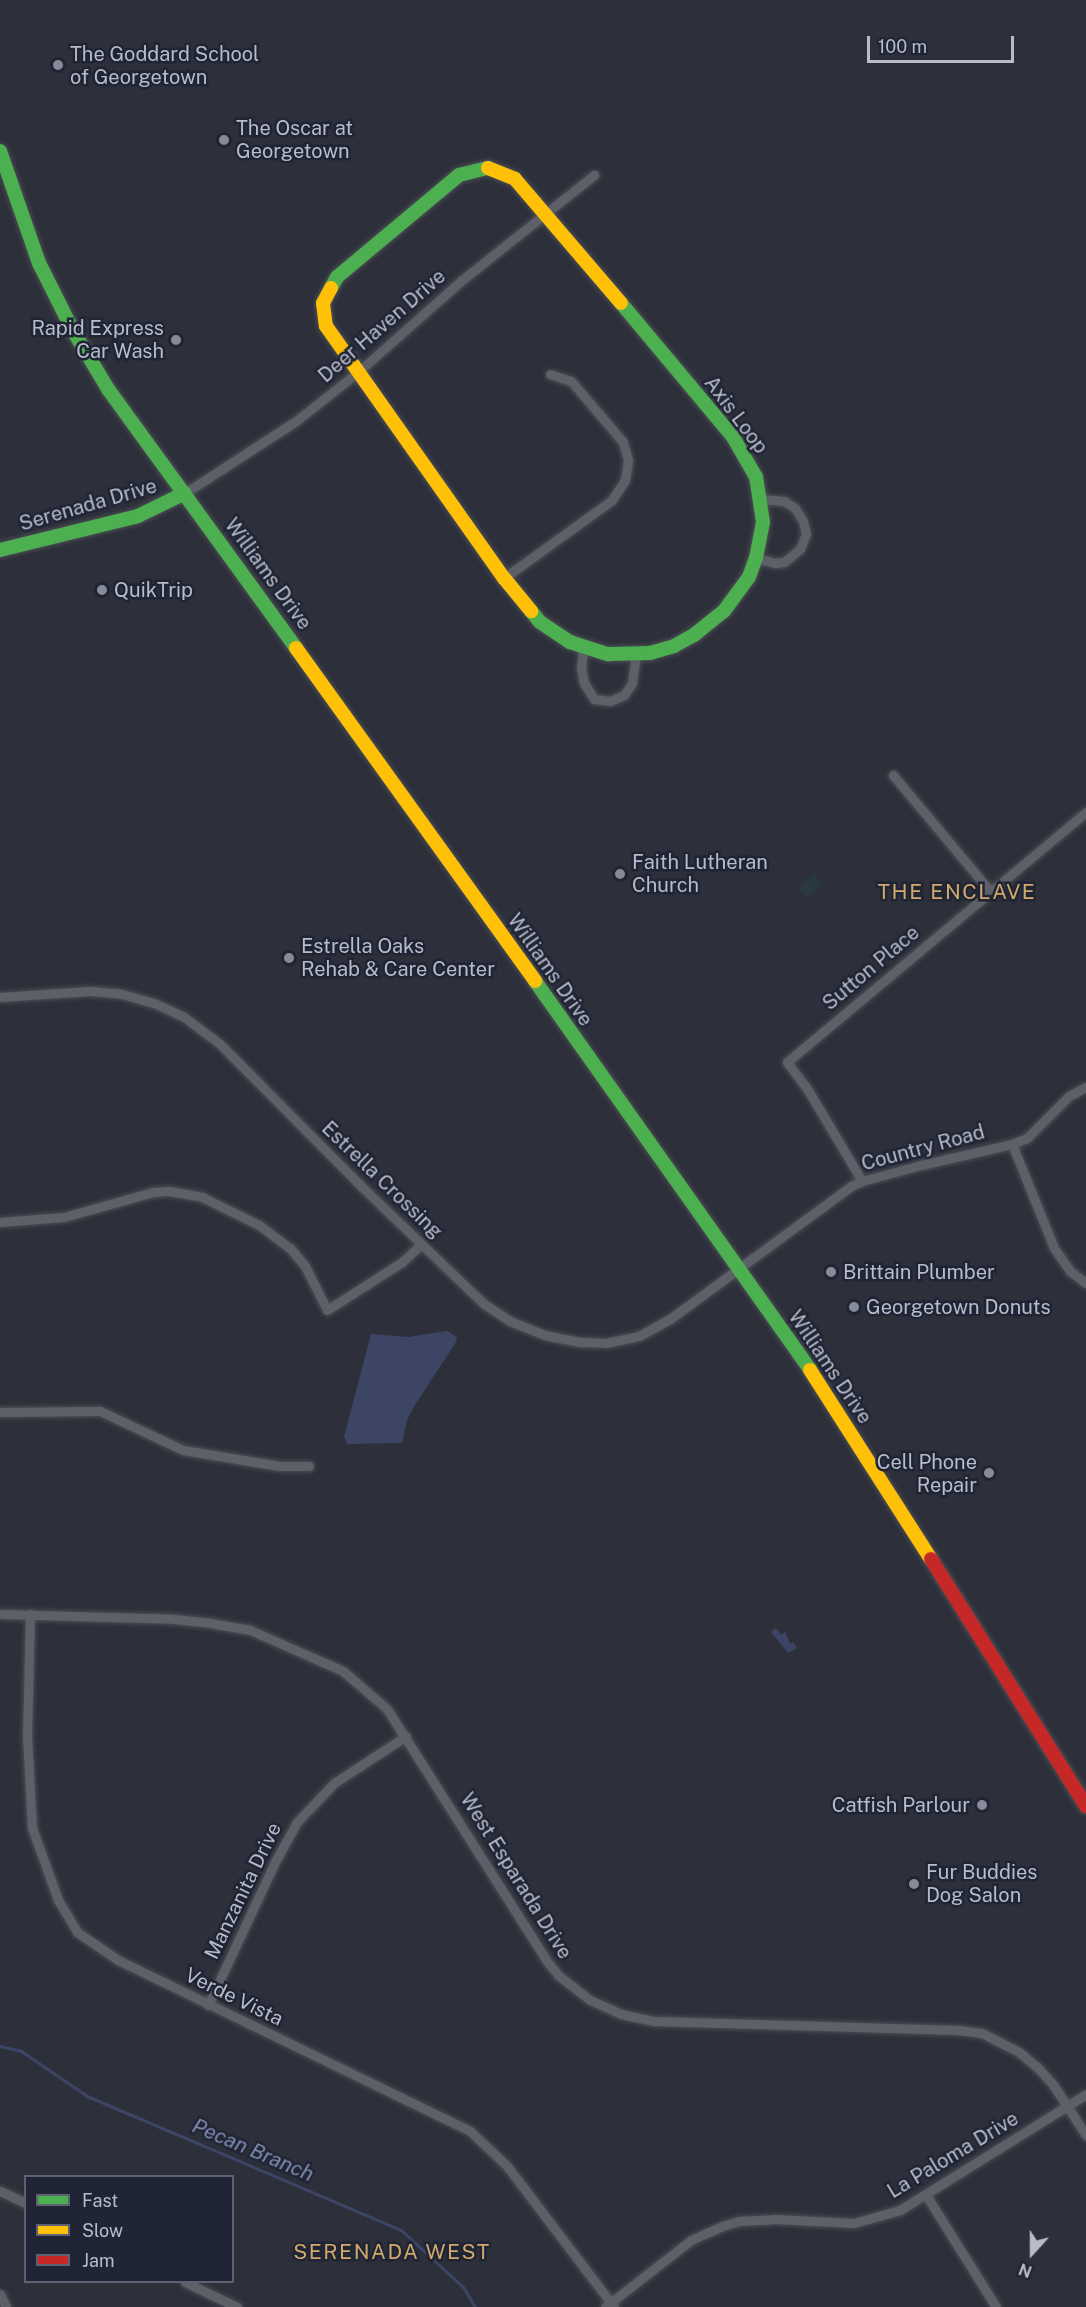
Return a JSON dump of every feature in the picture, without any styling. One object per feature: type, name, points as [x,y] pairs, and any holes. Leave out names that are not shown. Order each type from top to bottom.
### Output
[{"type":"main road","name":"Williams Drive","points":[[0,151],[39,263],[72,328],[108,389],[185,493],[827,1394],[896,1499],[1086,1806]]},
{"type":"main road","name":"Axis Loop","points":[[488,168],[510,175],[545,213],[740,447],[753,468],[761,500],[763,522],[756,558],[737,595],[705,627],[674,646],[636,654],[608,654],[583,647],[559,636],[540,622],[504,578],[330,332],[324,318],[323,303],[337,277],[467,171],[488,168]]},
{"type":"main road","name":"Serenada Drive","points":[[0,550],[138,516],[185,493]]},
{"type":"street","name":"Deer Haven Drive","points":[[185,493],[289,426],[358,372],[462,280],[594,175]]},
{"type":"street","points":[[504,578],[612,500],[625,480],[628,460],[623,442],[571,381],[550,374]]},
{"type":"street","points":[[756,558],[775,563],[784,562],[800,549],[806,534],[803,521],[795,508],[784,501],[761,500]]},
{"type":"street","points":[[583,647],[581,668],[584,683],[594,699],[610,701],[624,695],[632,683],[636,654]]},
{"type":"street","points":[[893,775],[990,891]]},
{"type":"street","name":"Sutton Place","points":[[862,1181],[814,1099],[787,1062],[1086,812]]},
{"type":"street","name":"Estrella Crossing","points":[[0,997],[90,991],[122,994],[154,1003],[184,1017],[220,1044],[484,1304],[510,1321],[544,1335],[581,1342],[606,1343],[639,1336],[670,1319],[738,1268]]},
{"type":"street","name":"Country Road","points":[[738,1268],[862,1181],[1012,1144],[1027,1138],[1069,1096],[1086,1087]]},
{"type":"street","points":[[1012,1144],[1054,1248],[1070,1271],[1086,1283]]},
{"type":"street","points":[[0,1222],[64,1217],[153,1192],[168,1191],[202,1197],[259,1224],[290,1248],[305,1266],[327,1310],[396,1266],[421,1244]]},
{"type":"street","points":[[0,1412],[100,1411],[183,1450],[280,1466],[309,1466]]},
{"type":"street","name":"West Esparada Drive","points":[[0,1614],[174,1619],[250,1630],[343,1671],[377,1698],[406,1736],[546,1960],[558,1976],[590,2000],[621,2014],[655,2021],[974,2031],[1005,2043],[1029,2059],[1068,2105],[1086,2134]]},
{"type":"street","name":"Verde Vista","points":[[30,1614],[27,1736],[29,1809],[36,1844],[58,1900],[77,1932],[118,1960],[455,2123],[477,2136],[507,2166],[610,2306]]},
{"type":"street","name":"Manzanita Drive","points":[[208,2005],[276,1860],[297,1822],[334,1783],[406,1736]]},
{"type":"street","name":"La Paloma Drive","points":[[610,2306],[691,2240],[723,2226],[757,2219],[838,2224],[869,2221],[900,2210],[1086,2094]]},
{"type":"street","points":[[0,2191],[24,2202]]},
{"type":"street","points":[[926,2195],[996,2307]]},
{"type":"street","points":[[187,2283],[237,2307]]},
{"type":"street","points":[[0,2294],[6,2307]]},
{"type":"shaded area","points":[[814,874],[823,884],[807,898],[798,888]]},
{"type":"water","points":[[447,1331],[457,1337],[456,1342],[415,1405],[407,1420],[402,1443],[347,1444],[344,1437],[371,1334],[408,1337]]},
{"type":"water","points":[[776,1628],[781,1635],[785,1632],[790,1644],[793,1642],[797,1648],[788,1653],[771,1632]]},
{"type":"waterway","name":"Pecan Branch","points":[[0,2046],[21,2051],[87,2096],[401,2230],[463,2287],[475,2307]]},
{"type":"traffic: fast","points":[[0,151],[39,263],[72,329],[108,389],[296,648]]},
{"type":"traffic: fast","points":[[331,288],[337,277],[459,175],[488,168]]},
{"type":"traffic: fast","points":[[531,611],[540,622],[570,642],[608,654],[650,653],[674,646],[694,635],[724,611],[749,577],[756,558],[763,522],[756,477],[733,437],[621,303]]},
{"type":"traffic: fast","points":[[0,550],[138,516],[185,493]]},
{"type":"traffic: fast","points":[[535,981],[810,1370]]},
{"type":"traffic: slow","points":[[488,168],[515,179],[621,303]]},
{"type":"traffic: slow","points":[[331,288],[323,303],[326,326],[504,578],[531,611]]},
{"type":"traffic: slow","points":[[296,648],[535,981]]},
{"type":"traffic: slow","points":[[810,1370],[931,1559]]},
{"type":"traffic: jam","points":[[931,1559],[1086,1806]]},
{"type":"place","name":"The Goddard School of Georgetown","points":[[58,65]]},
{"type":"place","name":"The Oscar at Georgetown","points":[[224,140]]},
{"type":"place","name":"Rapid Express Car Wash","points":[[176,340]]},
{"type":"place","name":"QuikTrip","points":[[102,590]]},
{"type":"place","name":"Faith Lutheran Church","points":[[620,874]]},
{"type":"place","name":"Estrella Oaks Rehab & Care Center","points":[[289,958]]},
{"type":"place","name":"Brittain Plumber","points":[[831,1272]]},
{"type":"place","name":"Georgetown Donuts","points":[[854,1307]]},
{"type":"place","name":"Cell Phone Repair","points":[[989,1473]]},
{"type":"place","name":"Catfish Parlour","points":[[982,1805]]},
{"type":"place","name":"Fur Buddies Dog Salon","points":[[914,1884]]},
{"type":"district","name":"THE ENCLAVE","points":[[957,892]]},
{"type":"district","name":"SERENADA WEST","points":[[392,2252]]}]
